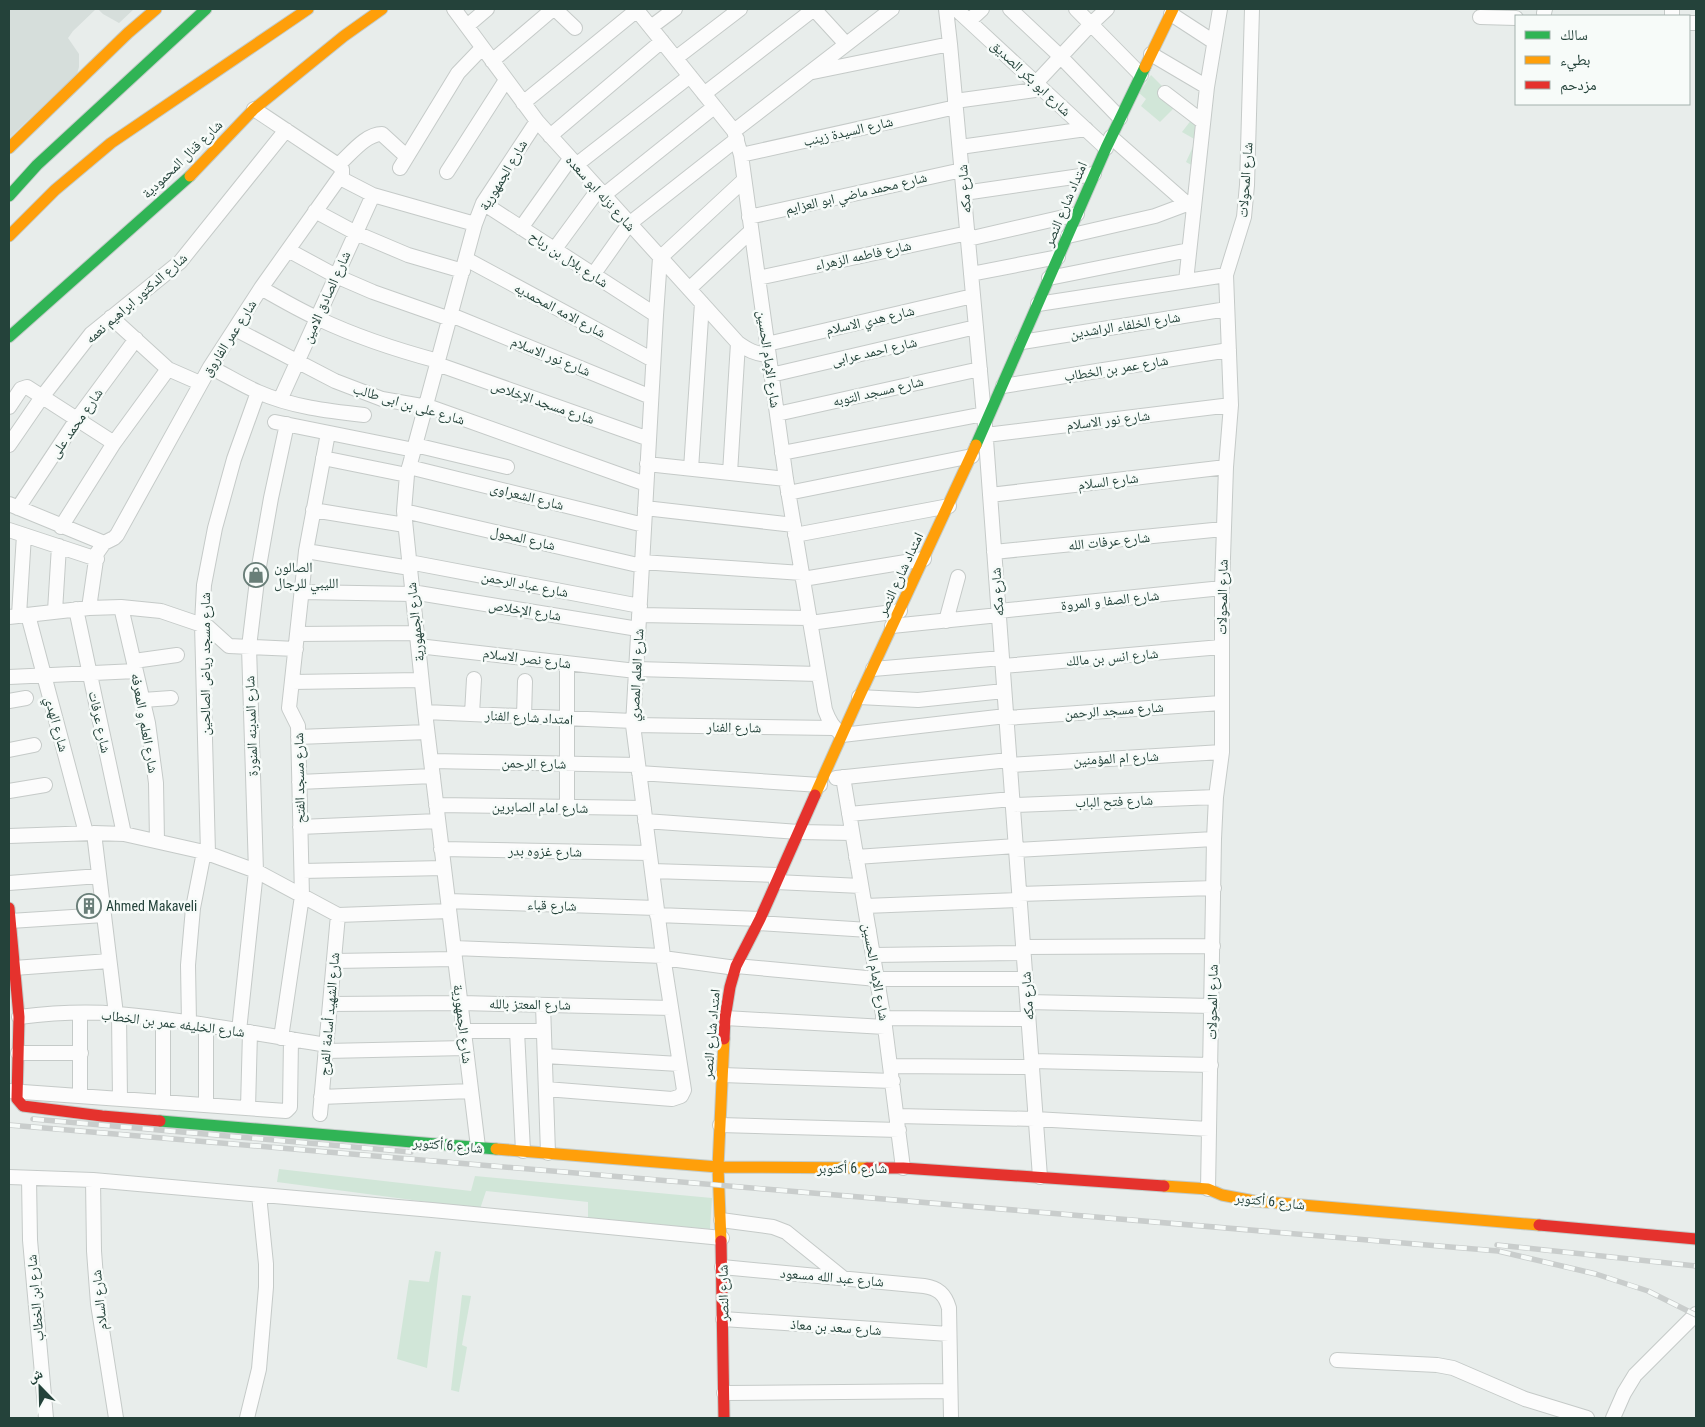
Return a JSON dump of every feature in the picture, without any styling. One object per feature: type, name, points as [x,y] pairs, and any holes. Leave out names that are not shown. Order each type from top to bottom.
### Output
[{"type":"street","points":[[9,148],[156,9]]},
{"type":"street","points":[[9,196],[37,165],[206,9]]},
{"type":"street","points":[[9,236],[55,190],[111,143],[308,9]]},
{"type":"street","name":"شارع قنال المحمودية","points":[[9,337],[188,178],[254,109],[344,36],[382,9]]},
{"type":"street","name":"شارع نزله ابو سعده","points":[[454,9],[537,121],[660,258],[748,351],[758,354],[768,349]]},
{"type":"street","points":[[466,26],[487,9]]},
{"type":"street","points":[[492,61],[554,9],[575,28]]},
{"type":"street","points":[[651,27],[675,9]]},
{"type":"street","points":[[676,58],[740,9]]},
{"type":"street","points":[[704,94],[814,9],[846,44]]},
{"type":"street","points":[[593,275],[629,224],[810,72],[890,9]]},
{"type":"street","name":"شارع مكه","points":[[946,9],[985,425],[1040,1177]]},
{"type":"street","name":"شارع ابو بكر الصديق","points":[[956,9],[1086,129],[1108,143],[1190,207]]},
{"type":"street","points":[[969,21],[982,9]]},
{"type":"street","points":[[1010,9],[1060,56],[1120,118]]},
{"type":"street","points":[[1076,9],[1141,75]]},
{"type":"street","points":[[956,104],[1039,86],[1060,56],[1107,9]]},
{"type":"street","points":[[1186,281],[1190,207],[1220,9]]},
{"type":"street","name":"شارع المحولات","points":[[1208,1189],[1214,839],[1216,797],[1222,752],[1223,529],[1230,405],[1226,275],[1244,217],[1252,9]]},
{"type":"street","points":[[524,103],[637,10]]},
{"type":"street","name":"شارع الإمام الحسين","points":[[637,10],[736,135],[741,155],[794,530],[825,710],[828,720],[838,731]]},
{"type":"street","points":[[1172,12],[1214,42]]},
{"type":"street","name":"امتداد شارع النصر","points":[[718,1167],[725,1018],[730,987],[736,967],[759,921],[821,782],[838,731],[859,697],[873,669],[949,506],[1094,174],[1172,12]]},
{"type":"street","points":[[1480,17],[1515,18]]},
{"type":"street","points":[[550,136],[662,41]]},
{"type":"street","points":[[810,72],[950,44]]},
{"type":"street","name":"شارع عمر الفاروق","points":[[83,608],[97,553],[104,543],[114,538],[117,534],[210,367],[261,288],[315,211],[339,172],[368,138],[377,134],[382,134],[403,162],[458,73],[482,48]]},
{"type":"street","points":[[1151,54],[1207,87]]},
{"type":"street","points":[[521,228],[573,162],[690,76]]},
{"type":"street","points":[[446,172],[506,80]]},
{"type":"street","points":[[1164,93],[1203,122]]},
{"type":"street","name":"شارع السيدة زينب","points":[[741,155],[956,104]]},
{"type":"street","points":[[554,250],[601,193],[714,107]]},
{"type":"street","points":[[254,109],[286,130],[339,172],[373,195],[476,224]]},
{"type":"street","name":"شارع الجمهورية","points":[[478,1147],[424,712],[404,511],[408,471],[464,265],[483,203],[537,121]]},
{"type":"street","points":[[960,147],[1086,129]]},
{"type":"street","name":"شارع الدكتور ابراهيم نعمه","points":[[9,445],[42,397],[90,334],[180,262],[286,130]]},
{"type":"street","points":[[9,178],[37,165]]},
{"type":"street","name":"شارع محمد ماضي ابو العزايم","points":[[750,224],[962,170]]},
{"type":"street","points":[[964,193],[1094,174]]},
{"type":"street","points":[[660,258],[744,180]]},
{"type":"street","name":"شارع الصادق الامين","points":[[280,400],[373,195]]},
{"type":"street","name":"شارع بلال بن رباح","points":[[483,203],[656,315]]},
{"type":"street","points":[[1068,236],[1190,207]]},
{"type":"street","points":[[315,211],[356,233],[408,255],[464,265]]},
{"type":"street","name":"شارع فاطمه الزهراء","points":[[758,278],[1077,214]]},
{"type":"street","points":[[689,289],[750,224]]},
{"type":"street","name":"شارع نور الاسلام","points":[[288,250],[336,276],[373,292],[450,317],[651,397]]},
{"type":"street","points":[[1049,278],[1189,250]]},
{"type":"street","points":[[971,274],[1058,257]]},
{"type":"street","name":"شارع العلم المصري","points":[[546,1089],[672,1098],[681,1096],[684,1090],[663,957],[633,723],[660,258]]},
{"type":"street","name":"شارع الامه المحمديه","points":[[464,265],[653,360]]},
{"type":"street","points":[[1038,304],[1226,275]]},
{"type":"street","name":"شارع مسجد الإخلاص","points":[[261,288],[317,319],[356,336],[438,362],[649,439]]},
{"type":"street","name":"شارع هدي الاسلام","points":[[768,349],[973,296]]},
{"type":"street","points":[[691,469],[702,303]]},
{"type":"street","name":"شارع الخلفاء الراشدين","points":[[1022,342],[1227,309]]},
{"type":"street","points":[[111,317],[168,369],[200,384]]},
{"type":"street","name":"شارع احمد عرابى","points":[[771,375],[976,327]]},
{"type":"street","name":"شارع على بن ابى طالب","points":[[235,329],[335,381],[382,399],[433,408],[646,484]]},
{"type":"street","name":"شارع محمد على","points":[[13,506],[136,339]]},
{"type":"street","points":[[730,473],[738,342]]},
{"type":"street","name":"شارع عمر بن الخطاب","points":[[1003,386],[1229,350]]},
{"type":"street","points":[[210,367],[258,392],[280,400],[322,411],[364,415]]},
{"type":"street","points":[[61,526],[114,444],[168,369]]},
{"type":"street","name":"شارع مسجد التوبه","points":[[777,414],[980,369]]},
{"type":"street","points":[[9,407],[21,389],[25,387],[114,444]]},
{"type":"street","name":"شارع مسجد رياض الصالحين","points":[[189,1022],[188,965],[193,908],[206,853],[202,624],[204,585],[215,528],[234,459],[258,392]]},
{"type":"street","name":"شارع نور الاسلام","points":[[985,425],[1230,405]]},
{"type":"street","name":"شارع المدينه المنورة","points":[[248,1108],[245,1032],[256,870],[248,647],[281,423],[328,433]]},
{"type":"street","points":[[782,453],[985,425]]},
{"type":"street","points":[[328,433],[507,467]]},
{"type":"street","name":"شارع مسجد الفتح","points":[[248,1108],[286,1111],[290,1107],[286,1038],[302,896],[302,871],[297,722],[289,708],[306,551],[328,433]]},
{"type":"street","points":[[647,464],[730,473],[787,486],[972,456]]},
{"type":"street","name":"شارع الشعراوى","points":[[324,458],[408,471],[644,525]]},
{"type":"street","name":"شارع السلام","points":[[990,494],[1226,466]]},
{"type":"street","points":[[13,506],[104,543]]},
{"type":"street","points":[[645,508],[794,530],[949,506]]},
{"type":"street","points":[[313,510],[406,525]]},
{"type":"street","name":"شارع المحول","points":[[404,511],[642,564],[802,576],[924,559]]},
{"type":"street","name":"شارع عرفات الله","points":[[994,552],[1223,529]]},
{"type":"street","points":[[9,530],[97,559]]},
{"type":"street","name":"شارع الهدي","points":[[24,535],[19,616],[44,676],[90,833],[99,876],[117,1014]]},
{"type":"street","points":[[55,612],[59,546]]},
{"type":"street","name":"شارع عباد الرحمن","points":[[306,551],[410,565],[639,617]]},
{"type":"street","points":[[946,621],[958,577]]},
{"type":"street","name":"شارع الصفا و المروة","points":[[892,626],[1222,588]]},
{"type":"street","name":"شارع الإخلاص","points":[[302,592],[412,592],[639,617]]},
{"type":"street","points":[[19,616],[83,608],[121,607],[161,611],[208,627],[225,644],[296,650]]},
{"type":"street","name":"شارع العلم و المعرفه","points":[[121,607],[148,723],[156,783],[157,841]]},
{"type":"street","name":"شارع عرفات","points":[[83,608],[90,673],[124,834]]},
{"type":"street","points":[[639,617],[810,621],[900,611]]},
{"type":"street","name":"شارع نصر الاسلام","points":[[297,634],[417,639],[567,663],[636,670],[819,674]]},
{"type":"street","name":"شارع انس بن مالك","points":[[873,669],[1221,648]]},
{"type":"street","points":[[9,677],[90,673],[135,666],[176,655]]},
{"type":"street","points":[[567,663],[567,807]]},
{"type":"street","points":[[472,714],[474,679]]},
{"type":"street","points":[[292,682],[421,680]]},
{"type":"street","points":[[524,717],[525,681]]},
{"type":"street","points":[[859,697],[918,700],[1004,691]]},
{"type":"street","points":[[9,701],[26,698]]},
{"type":"street","points":[[143,700],[171,698]]},
{"type":"street","name":"شارع مسجد الرحمن","points":[[838,731],[1006,717],[1222,703]]},
{"type":"street","name":"امتداد شارع الفنار","points":[[424,712],[633,723]]},
{"type":"street","name":"شارع الفنار","points":[[633,723],[838,731]]},
{"type":"street","points":[[298,737],[427,732]]},
{"type":"street","points":[[9,750],[34,745]]},
{"type":"street","name":"شارع ام المؤمنين","points":[[821,782],[843,777],[1009,762],[1222,752]]},
{"type":"street","name":"شارع الرحمن","points":[[431,760],[567,763],[821,782]]},
{"type":"street","points":[[299,782],[432,776]]},
{"type":"street","name":"شارع الإمام الحسين","points":[[843,777],[891,1066],[903,1168]]},
{"type":"street","points":[[9,791],[45,785]]},
{"type":"street","name":"شارع فتح الباب","points":[[849,814],[1012,802],[1216,797]]},
{"type":"street","name":"شارع امام الصابرين","points":[[436,805],[567,807],[798,832],[852,833]]},
{"type":"street","points":[[300,827],[438,821]]},
{"type":"street","points":[[9,836],[90,833],[124,834],[157,841],[206,853],[256,870],[338,915]]},
{"type":"street","points":[[856,857],[1214,839]]},
{"type":"street","name":"شارع غزوه بدر","points":[[441,848],[649,853]]},
{"type":"street","points":[[302,871],[444,868]]},
{"type":"street","points":[[652,871],[861,886]]},
{"type":"street","points":[[9,883],[99,876]]},
{"type":"street","points":[[864,906],[1214,888]]},
{"type":"street","name":"شارع قباء","points":[[338,915],[448,906],[657,912],[869,930]]},
{"type":"street","points":[[104,915],[9,914],[19,1017],[18,1053],[13,1092],[248,1108]]},
{"type":"street","name":"شارع الشهيد أسامة الفرج","points":[[320,1114],[338,915]]},
{"type":"street","points":[[873,954],[1213,946]]},
{"type":"street","points":[[334,961],[454,953],[663,957],[736,967],[877,980],[1025,979]]},
{"type":"street","points":[[14,968],[109,960]]},
{"type":"street","points":[[1027,1002],[1212,1006]]},
{"type":"street","name":"شارع المعتز بالله","points":[[330,1004],[460,1003],[671,1008]]},
{"type":"street","points":[[543,1005],[548,1153]]},
{"type":"street","points":[[80,1013],[80,1096]]},
{"type":"street","name":"شارع الخليفه عمر بن الخطاب","points":[[19,1017],[80,1013],[117,1014],[189,1022],[286,1038],[326,1048],[466,1048]]},
{"type":"street","points":[[117,1014],[120,1099]]},
{"type":"street","points":[[725,1018],[884,1023],[1028,1019]]},
{"type":"street","points":[[162,1102],[163,1020]]},
{"type":"street","points":[[206,1025],[206,1105]]},
{"type":"street","points":[[464,1031],[544,1031]]},
{"type":"street","points":[[517,1031],[523,1151]]},
{"type":"street","points":[[18,1053],[81,1053]]},
{"type":"street","points":[[545,1056],[680,1064]]},
{"type":"street","points":[[891,1066],[1031,1064],[1211,1065]]},
{"type":"street","points":[[722,1075],[893,1081]]},
{"type":"street","name":"شارع 6 أكتوبر","points":[[13,1092],[18,1102],[23,1106],[102,1116],[718,1167],[903,1168],[1208,1189],[1222,1195],[1254,1201],[1696,1239]]},
{"type":"street","points":[[321,1097],[472,1092]]},
{"type":"street","points":[[720,1125],[1035,1119],[1209,1129]]},
{"type":"street","name":"شارع النصر","points":[[718,1167],[722,1238],[724,1418]]},
{"type":"street","points":[[9,1177],[93,1180],[259,1194],[722,1238]]},
{"type":"street","name":"شارع ابن الخطاب","points":[[29,1178],[30,1240],[46,1418]]},
{"type":"street","name":"شارع السلام","points":[[93,1180],[94,1252],[98,1304],[116,1418]]},
{"type":"street","points":[[247,1418],[259,1368],[266,1288],[266,1264],[259,1194]]},
{"type":"street","points":[[721,1220],[773,1227],[786,1232],[843,1278]]},
{"type":"street","name":"شارع عبد الله مسعود","points":[[722,1267],[933,1287],[941,1292],[946,1299],[949,1308],[949,1334]]},
{"type":"street","points":[[1616,1417],[1624,1393],[1636,1375],[1696,1314]]},
{"type":"street","name":"شارع سعد بن معاذ","points":[[723,1319],[949,1334]]},
{"type":"street","points":[[949,1334],[950,1418]]},
{"type":"street","points":[[1337,1360],[1437,1365],[1453,1368],[1519,1396],[1587,1418]]},
{"type":"street","points":[[724,1393],[950,1391]]},
{"type":"shaded area","points":[[9,9],[96,9],[68,38],[79,54],[77,74],[9,138]]},
{"type":"shaded area","points":[[98,9],[134,9],[119,23]]},
{"type":"green space","points":[[1151,75],[1179,103],[1160,122],[1141,106],[1146,99],[1139,93]]},
{"type":"green space","points":[[1192,119],[1204,125],[1197,168],[1186,162],[1196,140],[1182,132]]},
{"type":"green space","points":[[279,1169],[471,1191],[475,1176],[712,1198],[710,1229],[588,1218],[588,1202],[486,1191],[480,1209],[277,1182]]},
{"type":"green space","points":[[435,1251],[441,1252],[427,1368],[397,1359],[409,1280],[429,1282]]},
{"type":"green space","points":[[462,1295],[471,1296],[462,1345],[467,1347],[459,1392],[451,1390]]},
{"type":"railway","points":[[33,1119],[411,1152]]},
{"type":"railway","points":[[9,1125],[1498,1251],[1596,1274],[1648,1291],[1696,1315]]},
{"type":"railway","points":[[1497,1245],[1696,1266]]},
{"type":"traffic: fast","points":[[9,196],[37,165],[206,9]]},
{"type":"traffic: fast","points":[[976,445],[1106,148],[1145,67]]},
{"type":"traffic: fast","points":[[9,337],[190,176]]},
{"type":"traffic: fast","points":[[160,1121],[496,1149]]},
{"type":"traffic: slow","points":[[9,148],[128,33],[156,9]]},
{"type":"traffic: slow","points":[[9,236],[55,190],[111,143],[308,9]]},
{"type":"traffic: slow","points":[[190,176],[254,109],[344,36],[382,9]]},
{"type":"traffic: slow","points":[[1145,67],[1173,9]]},
{"type":"traffic: slow","points":[[815,795],[976,445]]},
{"type":"traffic: slow","points":[[721,1241],[718,1167],[724,1039]]},
{"type":"traffic: slow","points":[[496,1149],[718,1167],[867,1168]]},
{"type":"traffic: slow","points":[[1164,1186],[1208,1189],[1222,1195],[1254,1201],[1539,1225]]},
{"type":"traffic: jam","points":[[724,1039],[730,987],[736,966],[760,919],[815,795]]},
{"type":"traffic: jam","points":[[9,908],[19,1017],[17,1099],[23,1106],[160,1121]]},
{"type":"traffic: jam","points":[[867,1168],[903,1168],[1164,1186]]},
{"type":"traffic: jam","points":[[1539,1225],[1696,1239]]},
{"type":"traffic: jam","points":[[721,1241],[724,1418]]},
{"type":"place","name":"الصالون الليبي للرجال","points":[[256,575]]},
{"type":"place","name":"Ahmed Makaveli","points":[[89,906]]}]
